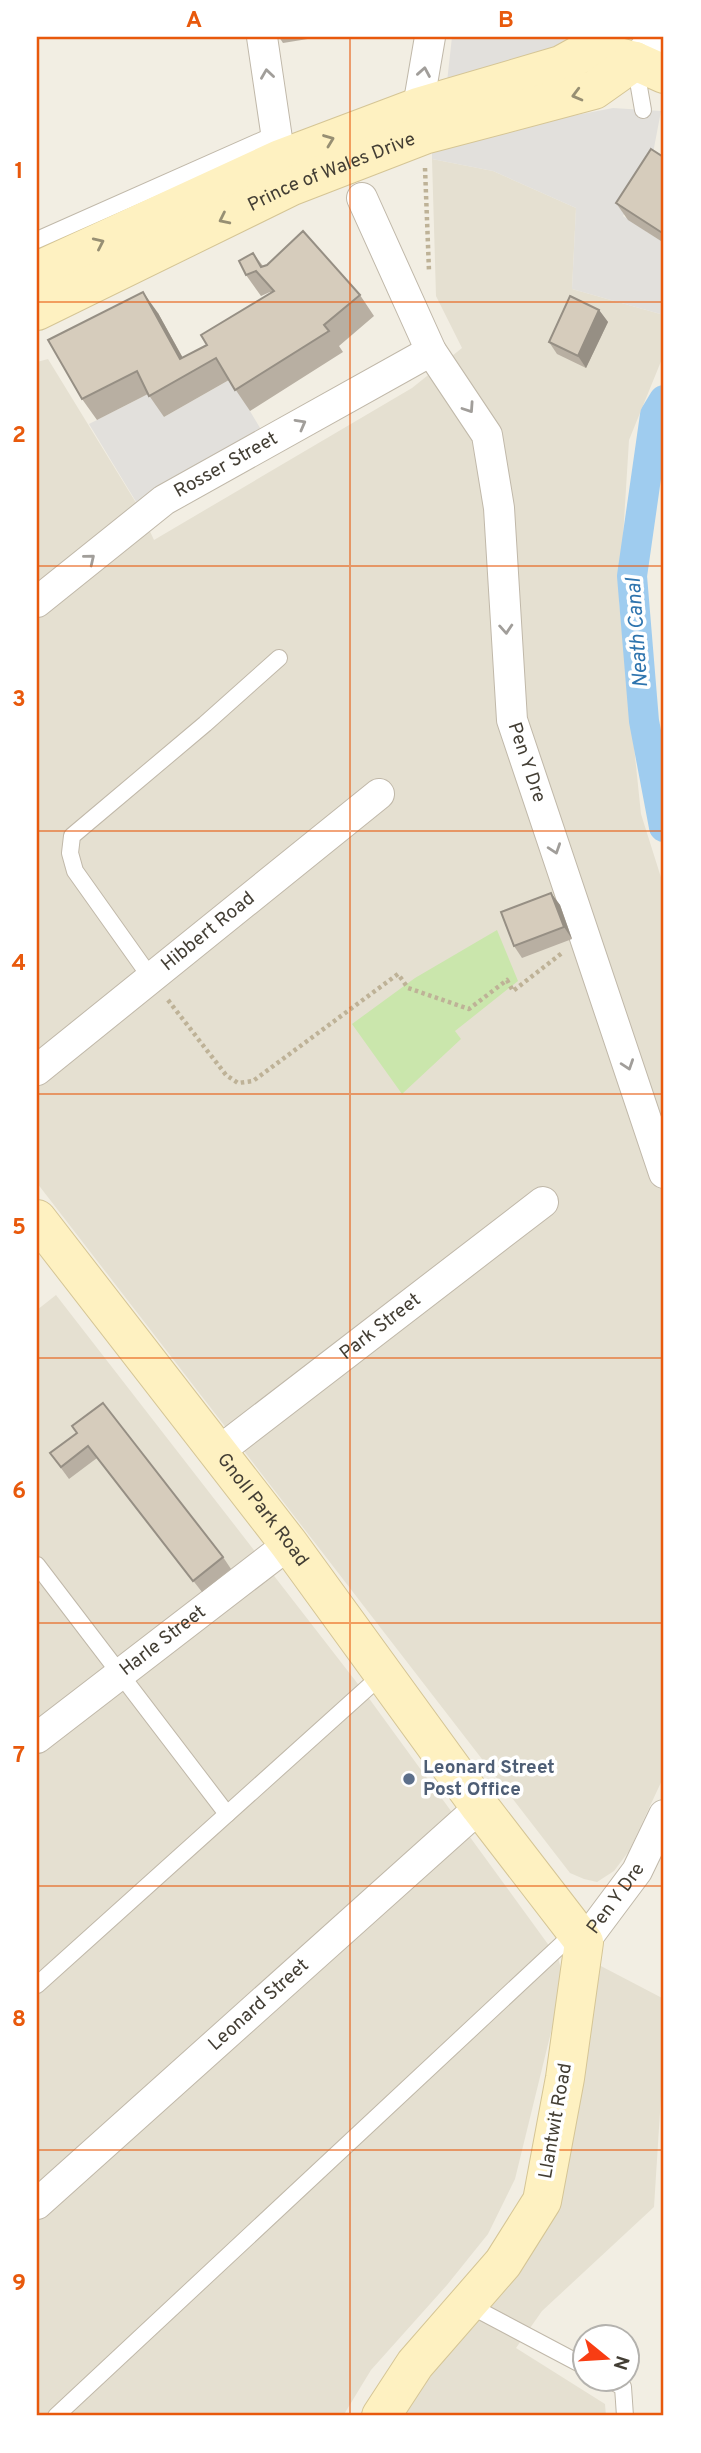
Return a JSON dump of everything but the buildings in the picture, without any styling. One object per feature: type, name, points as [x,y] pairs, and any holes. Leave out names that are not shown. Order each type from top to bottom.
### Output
[{"type":"main road","name":"Prince of Wales Drive","points":[[41,255],[278,146],[594,90],[651,57]]},
{"type":"main road","name":"Prince of Wales Drive","points":[[37,311],[421,121]]},
{"type":"main road","name":"Gnoll Park Road","points":[[37,1219],[289,1544],[480,1807]]},
{"type":"main road","points":[[480,1807],[580,1937]]},
{"type":"main road","name":"Llantwit Road","points":[[381,2416],[415,2364],[503,2263],[542,2201],[565,2078],[580,1937]]},
{"type":"street","points":[[262,37],[278,146]]},
{"type":"street","points":[[421,121],[430,37]]},
{"type":"street","name":"Pen Y Dre","points":[[362,198],[431,351],[487,435],[499,508],[512,720],[664,1173]]},
{"type":"street","name":"Rosser Street","points":[[37,602],[164,500],[431,351]]},
{"type":"street","name":"Hibbert Road","points":[[37,1070],[379,794]]},
{"type":"street","name":"Park Street","points":[[218,1452],[543,1202]]},
{"type":"street","name":"Harle Street","points":[[37,1738],[289,1544]]},
{"type":"street","name":"Leonard Street","points":[[37,2204],[480,1807]]},
{"type":"street","name":"Pen Y Dre","points":[[580,1937],[637,1871],[664,1815]]},
{"type":"lane","points":[[643,110],[651,57]]},
{"type":"lane","points":[[151,978],[75,871],[70,853],[72,836],[279,658]]},
{"type":"lane","points":[[37,1565],[227,1814]]},
{"type":"lane","points":[[37,1985],[384,1674]]},
{"type":"lane","points":[[56,2416],[580,1937]]},
{"type":"lane","points":[[467,2304],[572,2360]]},
{"type":"lane","points":[[623,2394],[625,2416]]},
{"type":"path","points":[[421,121],[429,284]]},
{"type":"path","points":[[151,978],[226,1075],[238,1083],[253,1081],[398,974],[408,988],[469,1009],[507,979],[513,991],[584,935]]},
{"type":"shaded area","points":[[452,37],[578,37],[563,49],[447,82]]},
{"type":"shaded area","points":[[613,108],[661,111],[650,169],[623,216],[664,243],[664,315],[572,289],[576,208],[493,171],[432,159],[432,147],[437,142]]},
{"type":"shaded area","points":[[432,159],[493,171],[576,208],[572,289],[664,315],[664,354],[629,440],[619,602],[641,814],[664,887],[664,1776],[629,1851],[614,1871],[597,1882],[570,1873],[37,1183],[37,362],[48,359],[138,506],[154,540],[412,388],[462,348],[436,296]]},
{"type":"shaded area","points":[[231,379],[263,433],[138,505],[89,424],[152,392],[164,417]]},
{"type":"shaded area","points":[[56,1295],[368,1697],[558,1958],[564,1979],[515,2179],[488,2234],[447,2285],[371,2370],[343,2416],[37,2416],[37,1310]]},
{"type":"shaded area","points":[[597,1964],[664,1999],[664,2049],[654,2207],[542,2311],[516,2348],[572,2383],[572,2394],[589,2394],[605,2404],[606,2416],[389,2416],[512,2278]]},
{"type":"green space","points":[[497,930],[518,981],[455,1031],[461,1039],[402,1094],[352,1024],[415,978]]},
{"type":"waterway","name":"Neath Canal","points":[[664,400],[655,415],[632,576],[644,721],[664,827]]},
{"type":"place","name":"Leonard Street Post Office","points":[[409,1779]]}]
